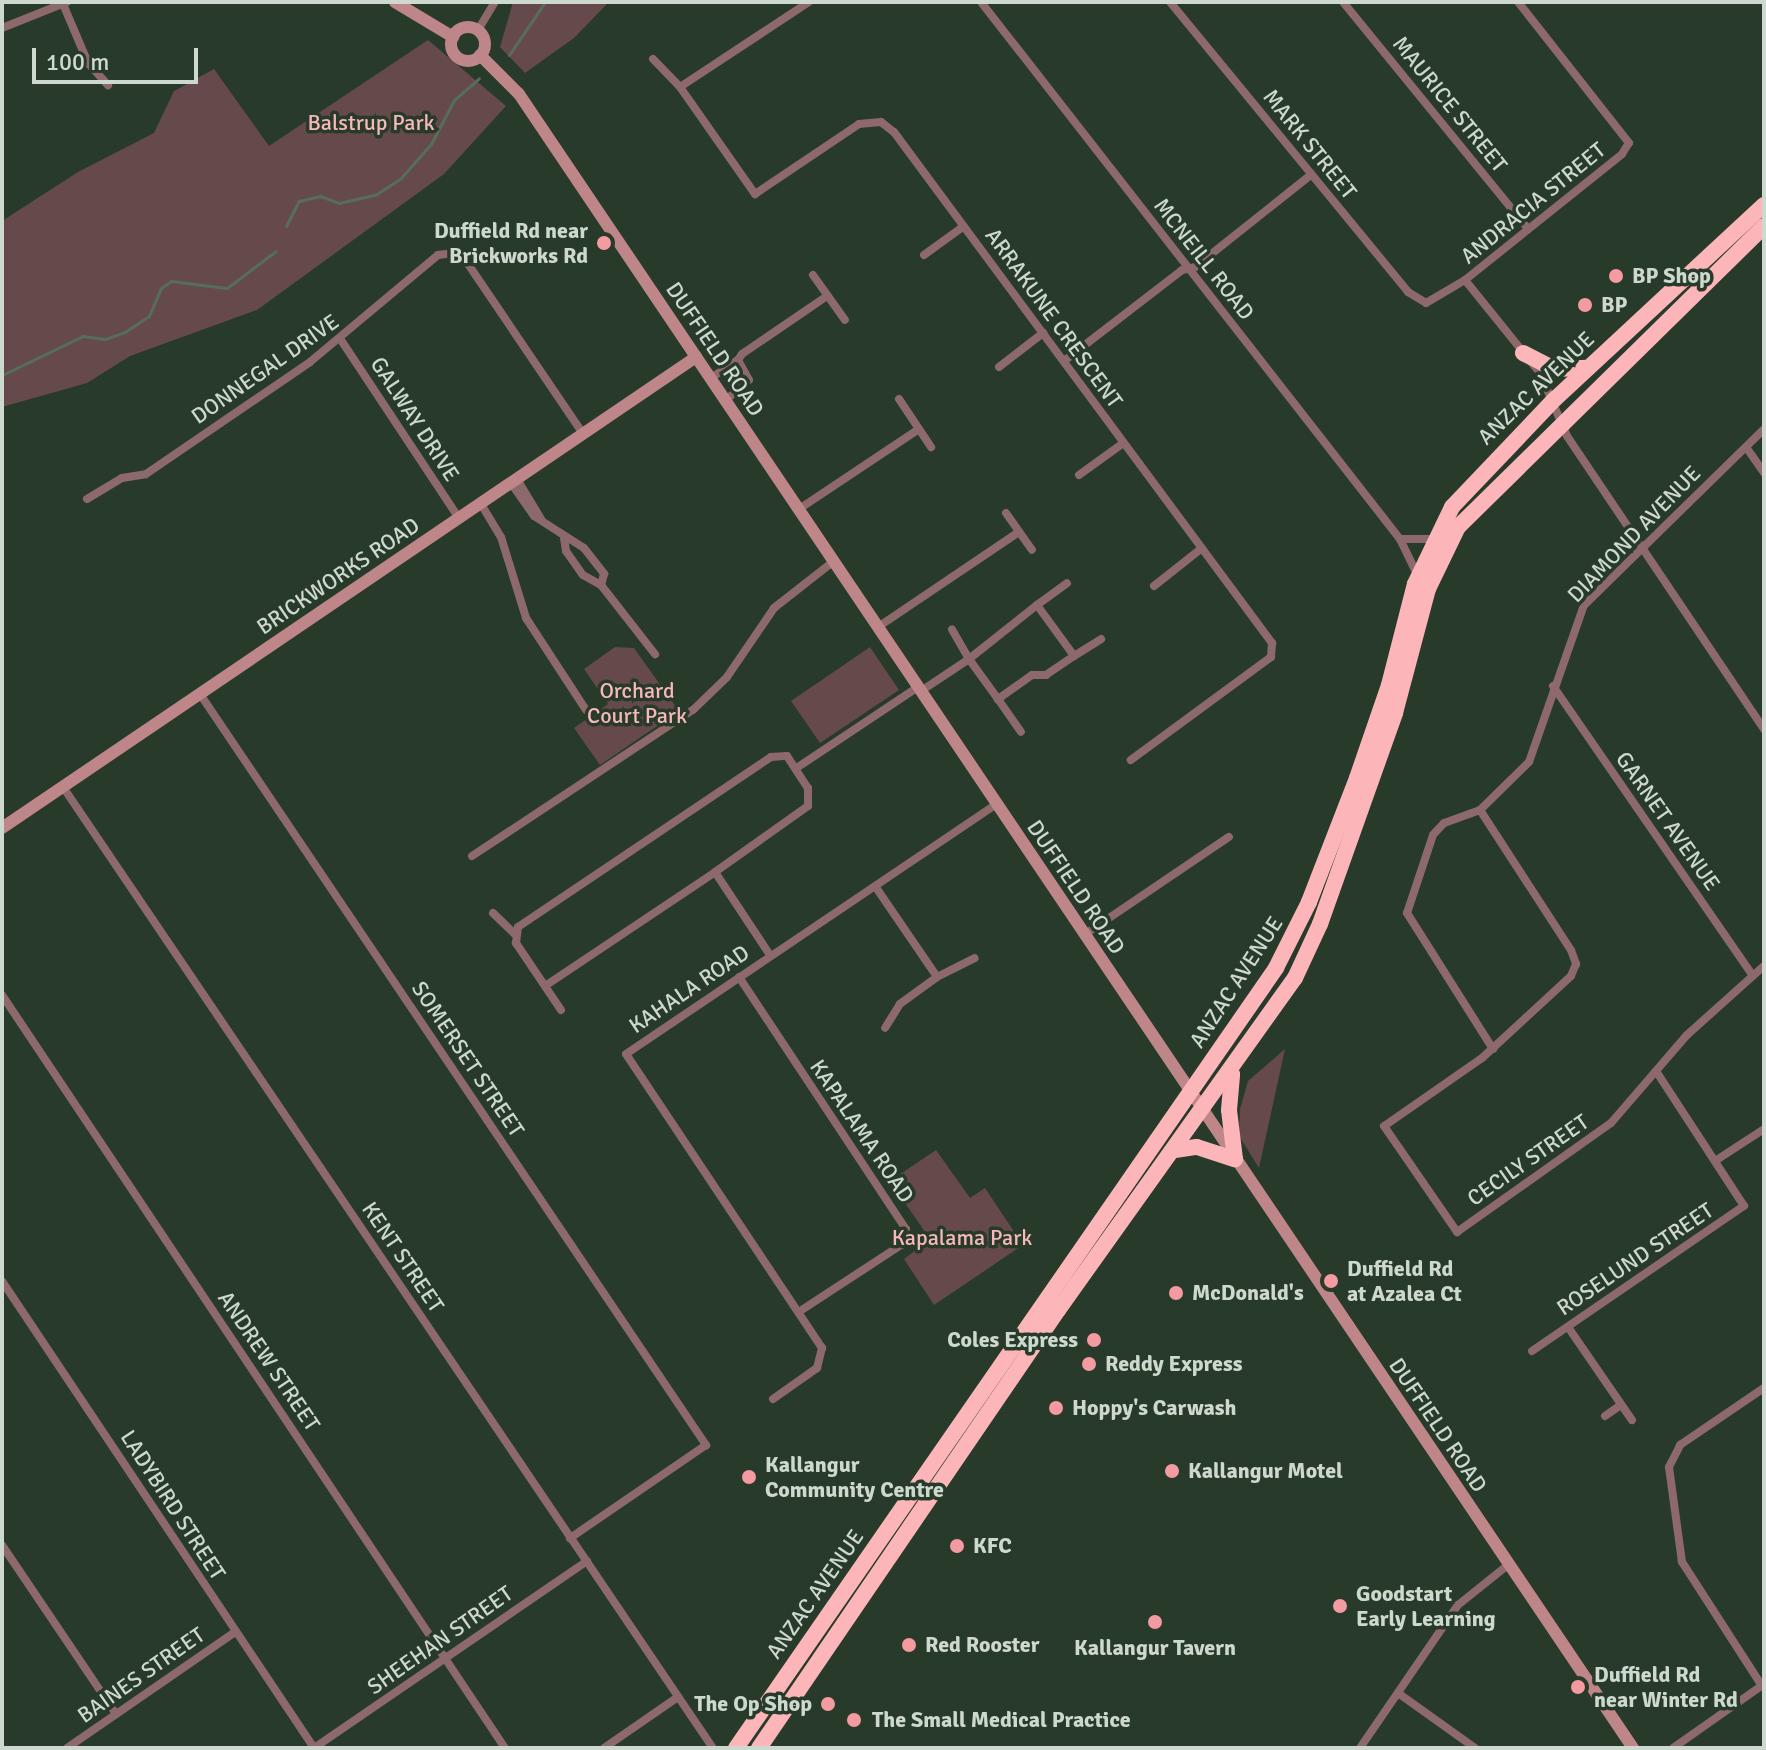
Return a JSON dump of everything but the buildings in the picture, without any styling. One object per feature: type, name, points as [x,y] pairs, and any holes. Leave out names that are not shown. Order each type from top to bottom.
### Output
[{"type":"highway","name":"ANZAC AVENUE","points":[[736,1748],[1276,968],[1298,928],[1376,726],[1418,576],[1433,539],[1464,491],[1555,399],[1764,205]]},
{"type":"highway","name":"ANZAC AVENUE","points":[[759,1748],[1058,1310],[1295,978],[1320,924],[1395,713],[1441,556],[1468,514],[1764,226]]},
{"type":"highway","points":[[1523,353],[1563,371],[1588,368]]},
{"type":"highway","points":[[1175,1150],[1197,1147],[1235,1159],[1229,1110],[1233,1068]]},
{"type":"street","points":[[395,2],[453,37]]},
{"type":"street","points":[[478,30],[495,2]]},
{"type":"street","points":[[680,87],[809,2]]},
{"type":"street","name":"MCNEILL ROAD","points":[[981,2],[1400,539],[1418,576]]},
{"type":"street","name":"MARK STREET","points":[[1170,2],[1408,292],[1426,303]]},
{"type":"street","name":"MAURICE STREET","points":[[1343,2],[1528,229]]},
{"type":"street","name":"ANDRACIA STREET","points":[[1426,303],[1465,280],[1622,154],[1629,143],[1518,2]]},
{"type":"street","points":[[2,28],[65,3],[88,63],[108,85]]},
{"type":"street","points":[[464,27],[478,30],[485,42],[480,55],[460,59],[452,49],[453,37],[464,27]]},
{"type":"street","name":"DUFFIELD ROAD","points":[[480,55],[519,94],[1633,1748]]},
{"type":"street","name":"ARRAKUNE CRESCENT","points":[[653,59],[680,87],[755,194],[859,124],[881,122],[894,132],[1272,643],[1271,657],[1131,760]]},
{"type":"street","points":[[1064,361],[1312,174]]},
{"type":"street","points":[[924,255],[964,226]]},
{"type":"street","name":"DONNEGAL DRIVE","points":[[87,499],[122,478],[146,474],[341,340],[438,255],[454,253],[466,261],[583,434]]},
{"type":"street","points":[[813,275],[845,320]]},
{"type":"street","points":[[1465,280],[1555,399],[1561,421],[1764,729]]},
{"type":"street","points":[[711,378],[827,296]]},
{"type":"street","points":[[999,367],[1043,333]]},
{"type":"street","name":"GALWAY DRIVE","points":[[341,340],[459,518]]},
{"type":"street","name":"BRICKWORKS ROAD","points":[[2,828],[696,357]]},
{"type":"street","points":[[726,400],[749,380],[738,360]]},
{"type":"street","points":[[899,399],[931,447]]},
{"type":"street","points":[[799,509],[919,429]]},
{"type":"street","name":"DIAMOND AVENUE","points":[[1480,810],[1529,762],[1553,686],[1584,605],[1764,429]]},
{"type":"street","points":[[1079,475],[1122,444]]},
{"type":"street","points":[[1746,447],[1764,473]]},
{"type":"street","points":[[514,481],[542,520],[564,538],[580,544],[602,570],[601,585]]},
{"type":"street","points":[[481,504],[501,537],[526,618],[586,710]]},
{"type":"street","points":[[1006,513],[1032,550]]},
{"type":"street","points":[[878,627],[1019,532]]},
{"type":"street","points":[[564,538],[566,551],[583,575],[601,585],[655,654]]},
{"type":"street","points":[[1400,539],[1433,539]]},
{"type":"street","points":[[1154,586],[1202,548]]},
{"type":"street","points":[[472,856],[693,710],[727,677],[774,608],[834,561]]},
{"type":"street","points":[[798,767],[969,659],[1067,583]]},
{"type":"street","points":[[1037,605],[1074,656]]},
{"type":"street","points":[[952,630],[1021,732]]},
{"type":"street","points":[[998,699],[1032,675],[1046,675],[1101,639]]},
{"type":"street","name":"GARNET AVENUE","points":[[1553,686],[1753,976]]},
{"type":"street","name":"SOMERSET STREET","points":[[200,694],[706,1445],[570,1538]]},
{"type":"street","points":[[515,934],[521,924],[771,757],[787,756],[798,767],[810,794],[805,810],[545,986]]},
{"type":"street","name":"KENT STREET","points":[[63,787],[713,1748]]},
{"type":"street","name":"KAHALA ROAD","points":[[773,1399],[824,1358],[800,1311],[626,1054],[996,804]]},
{"type":"street","points":[[1480,810],[1576,964],[1571,976],[1493,1049],[1407,913],[1433,835],[1444,823],[1480,810]]},
{"type":"street","points":[[1084,935],[1229,837]]},
{"type":"street","points":[[715,872],[770,955]]},
{"type":"street","points":[[875,886],[937,977]]},
{"type":"street","points":[[493,913],[515,934],[561,1010]]},
{"type":"street","points":[[885,1028],[900,1004],[937,977],[975,958]]},
{"type":"street","name":"CECILY STREET","points":[[1493,1049],[1384,1126],[1457,1232],[1587,1143],[1764,966]]},
{"type":"street","name":"KAPALAMA ROAD","points":[[739,977],[906,1229],[901,1245],[800,1311]]},
{"type":"street","name":"ANDREW STREET","points":[[2,995],[505,1748]]},
{"type":"street","name":"ROSELUND STREET","points":[[1532,1351],[1744,1206],[1656,1071]]},
{"type":"street","points":[[1715,1161],[1764,1129]]},
{"type":"street","name":"LADYBIRD STREET","points":[[2,1281],[314,1748]]},
{"type":"street","points":[[1568,1327],[1632,1420]]},
{"type":"street","points":[[1673,1748],[1763,1685],[1682,1562],[1669,1467],[1675,1449],[1764,1388]]},
{"type":"street","points":[[1605,1416],[1621,1405]]},
{"type":"street","points":[[2,1545],[116,1714]]},
{"type":"street","name":"SHEEHAN STREET","points":[[314,1748],[587,1561]]},
{"type":"street","points":[[1360,1748],[1458,1605],[1509,1564]]},
{"type":"street","name":"BAINES STREET","points":[[67,1748],[235,1632]]},
{"type":"street","points":[[1398,1693],[1475,1748]]},
{"type":"street","points":[[604,1748],[678,1697]]},
{"type":"green space","points":[[513,2],[609,2],[574,38],[525,73],[500,47]]},
{"type":"green space","name":"Balstrup Park","points":[[428,40],[506,106],[444,174],[257,310],[130,356],[87,383],[2,407],[2,221],[78,172],[154,133],[174,91],[214,69],[269,146]]},
{"type":"green space","name":"Orchard Court Park","points":[[615,647],[634,648],[679,711],[600,765],[574,728],[608,704],[584,669]]},
{"type":"green space","points":[[870,647],[899,690],[820,743],[791,701]]},
{"type":"green space","points":[[1285,1049],[1259,1168],[1239,1136],[1240,1109],[1248,1081]]},
{"type":"green space","name":"Kapalama Park","points":[[936,1150],[970,1198],[985,1188],[1023,1245],[934,1305],[904,1259],[920,1247],[923,1229],[890,1181]]},
{"type":"waterway","points":[[509,55],[545,2]]},
{"type":"waterway","points":[[286,226],[299,201],[320,196],[339,203],[375,195],[400,179],[431,144],[454,100],[479,78]]},
{"type":"waterway","points":[[2,375],[83,336],[105,339],[125,332],[149,316],[161,288],[171,281],[227,288],[276,251]]},
{"type":"place","name":"Duffield Rd near Brickworks Rd","points":[[604,243]]},
{"type":"place","name":"BP Shop","points":[[1616,276]]},
{"type":"place","name":"BP","points":[[1585,305]]},
{"type":"place","name":"Duffield Rd at Azalea Ct","points":[[1331,1281]]},
{"type":"place","name":"McDonald's","points":[[1176,1293]]},
{"type":"place","name":"Coles Express","points":[[1094,1340]]},
{"type":"place","name":"Reddy Express","points":[[1089,1364]]},
{"type":"place","name":"Hoppy's Carwash","points":[[1056,1408]]},
{"type":"place","name":"Kallangur Motel","points":[[1172,1471]]},
{"type":"place","name":"Kallangur Community Centre","points":[[749,1477]]},
{"type":"place","name":"KFC","points":[[957,1546]]},
{"type":"place","name":"Goodstart Early Learning","points":[[1340,1606]]},
{"type":"place","name":"Kallangur Tavern","points":[[1155,1622]]},
{"type":"place","name":"Red Rooster","points":[[909,1645]]},
{"type":"place","name":"Duffield Rd near Winter Rd","points":[[1578,1687]]},
{"type":"place","name":"The Op Shop","points":[[828,1704]]},
{"type":"place","name":"The Small Medical Practice","points":[[854,1720]]}]
